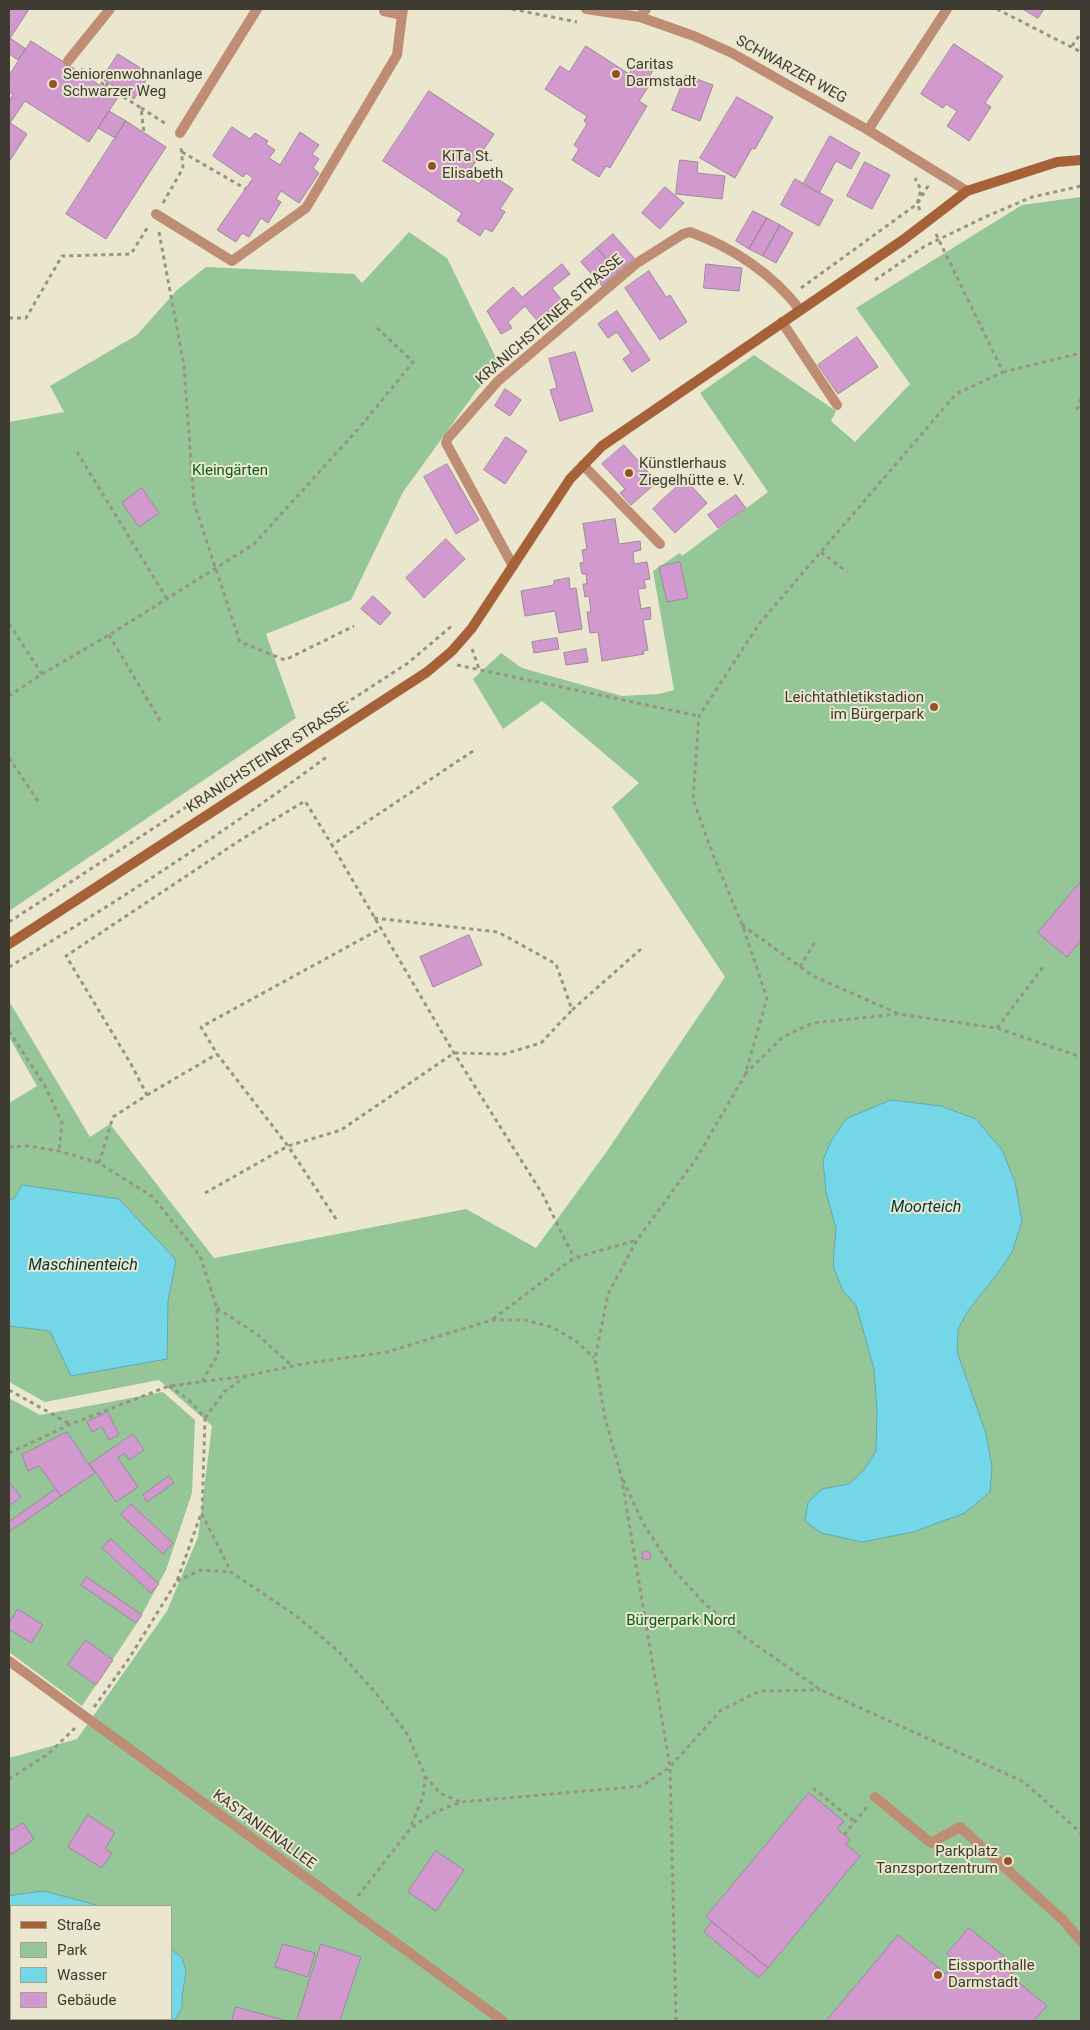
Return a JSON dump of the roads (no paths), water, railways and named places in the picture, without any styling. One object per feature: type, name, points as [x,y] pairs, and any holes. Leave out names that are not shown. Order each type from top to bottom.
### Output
[{"type":"main road","name":"KRANICHSTEINER STRASSE","points":[[9,944],[427,672],[452,651],[472,628],[554,504],[583,465],[602,446],[902,240],[967,191],[1057,162],[1081,160]]},
{"type":"street","points":[[68,61],[110,9]]},
{"type":"street","points":[[180,133],[257,9]]},
{"type":"street","name":"SCHWARZER WEG","points":[[586,9],[643,13],[732,53],[868,130],[967,191]]},
{"type":"street","points":[[868,130],[947,9]]},
{"type":"street","points":[[156,214],[232,261],[306,208],[397,55],[403,12],[384,11]]},
{"type":"street","name":"KRANICHSTEINER STRASSE","points":[[513,566],[446,443],[448,438],[498,381],[637,263],[683,234],[690,232],[747,260],[790,296],[800,310]]},
{"type":"street","points":[[782,322],[837,405]]},
{"type":"street","points":[[583,465],[660,544]]},
{"type":"street","name":"KASTANIENALLEE","points":[[9,1661],[503,2021]]},
{"type":"street","points":[[875,1797],[931,1843],[960,1827],[1063,1920],[1081,1941]]},
{"type":"water","name":"Moorteich","points":[[891,1100],[941,1106],[976,1119],[1002,1150],[1015,1182],[1022,1221],[1013,1250],[1001,1269],[968,1311],[958,1329],[957,1352],[986,1433],[992,1468],[990,1492],[965,1513],[913,1532],[862,1542],[821,1533],[805,1521],[808,1502],[822,1489],[849,1484],[864,1470],[876,1451],[877,1412],[874,1369],[856,1305],[843,1291],[833,1266],[836,1229],[826,1192],[823,1160],[831,1141],[846,1119]]},
{"type":"water","name":"Maschinenteich","points":[[22,1185],[119,1199],[176,1260],[168,1301],[167,1359],[71,1376],[50,1331],[9,1326],[9,1199],[14,1199]]},
{"type":"water","points":[[44,1891],[96,1905],[10,1905],[10,2020],[172,2020],[172,1950],[182,1958],[186,1971],[182,2007],[177,2017],[172,2021],[9,2021],[9,1896]]},
{"type":"place","name":"Caritas Darmstadt","points":[[616,74]]},
{"type":"place","name":"Seniorenwohnanlage Schwarzer Weg","points":[[53,84]]},
{"type":"place","name":"KiTa St. Elisabeth","points":[[432,166]]},
{"type":"place","name":"Künstlerhaus Ziegelhütte e. V.","points":[[629,473]]},
{"type":"place","name":"Leichtathletikstadion im Bürgerpark","points":[[934,707]]},
{"type":"place","name":"Parkplatz Tanzsportzentrum","points":[[1008,1861]]},
{"type":"place","name":"Eissporthalle Darmstadt","points":[[938,1975]]},
{"type":"park label","name":"Kleingärten","points":[[230,471]]},
{"type":"park label","name":"Bürgerpark Nord","points":[[681,1621]]}]
